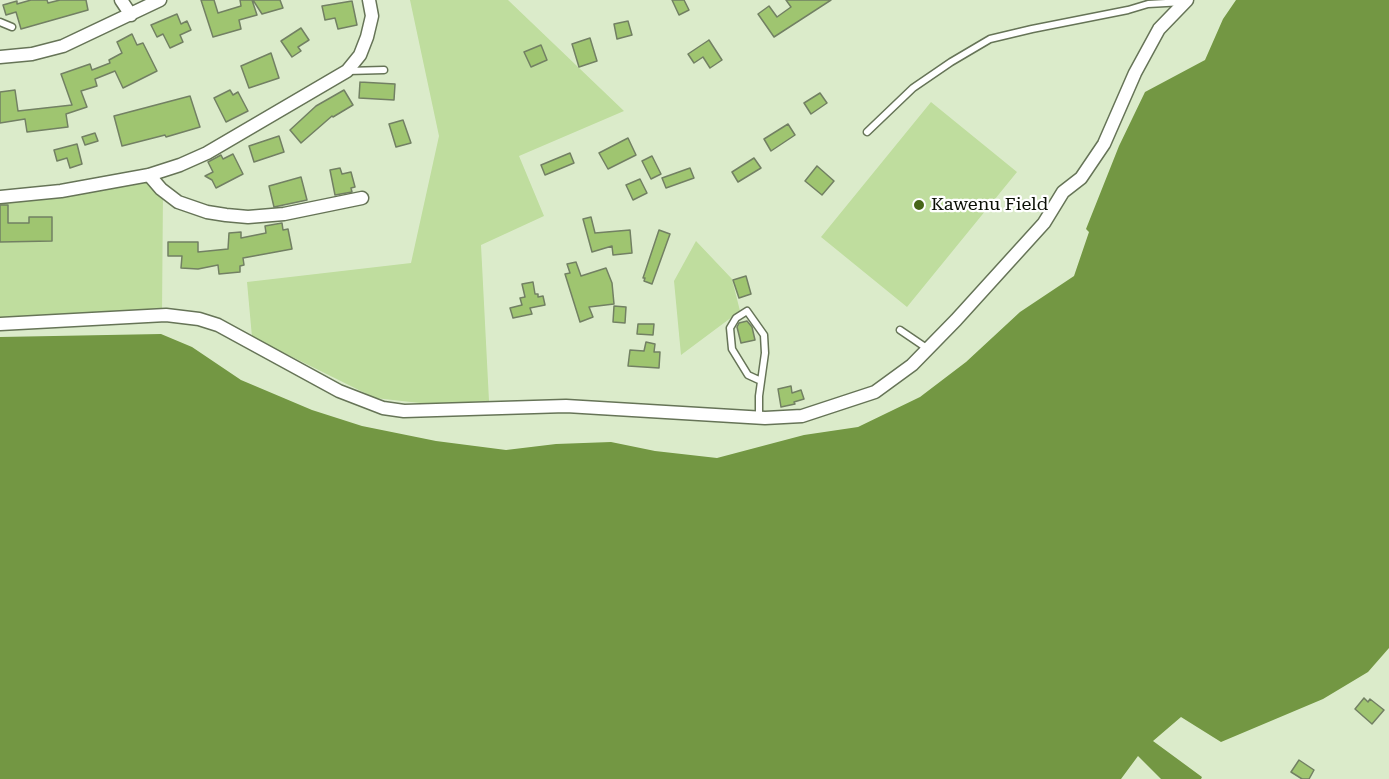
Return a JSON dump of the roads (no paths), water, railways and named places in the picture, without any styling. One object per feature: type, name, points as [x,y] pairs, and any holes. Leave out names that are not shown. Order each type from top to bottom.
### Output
[{"type":"street","points":[[122,0],[130,15]]},
{"type":"street","points":[[0,57],[32,54],[55,48],[77,40],[160,0]]},
{"type":"street","points":[[0,197],[61,191],[149,175],[207,153],[347,71],[360,55],[367,38],[372,16],[369,0]]},
{"type":"street","points":[[0,324],[166,315],[199,319],[218,326],[347,394],[383,408],[404,411],[566,406],[759,417],[802,416],[875,392],[912,365],[928,350],[1044,223],[1063,192],[1081,178],[1104,144],[1146,52],[1159,29],[1186,1]]},
{"type":"street","points":[[149,175],[161,189],[178,202],[207,212],[226,215],[248,217],[284,214],[362,198]]},
{"type":"lane","points":[[867,132],[913,88],[990,39],[1148,4],[1186,1]]},
{"type":"lane","points":[[0,22],[12,27]]},
{"type":"lane","points":[[347,71],[384,70]]},
{"type":"lane","points":[[759,417],[760,381],[765,353],[764,335],[747,311],[736,318],[730,328],[732,349],[748,375],[760,381]]},
{"type":"lane","points":[[900,330],[928,350]]},
{"type":"place","name":"Kawenu Field","points":[[919,205]]}]
